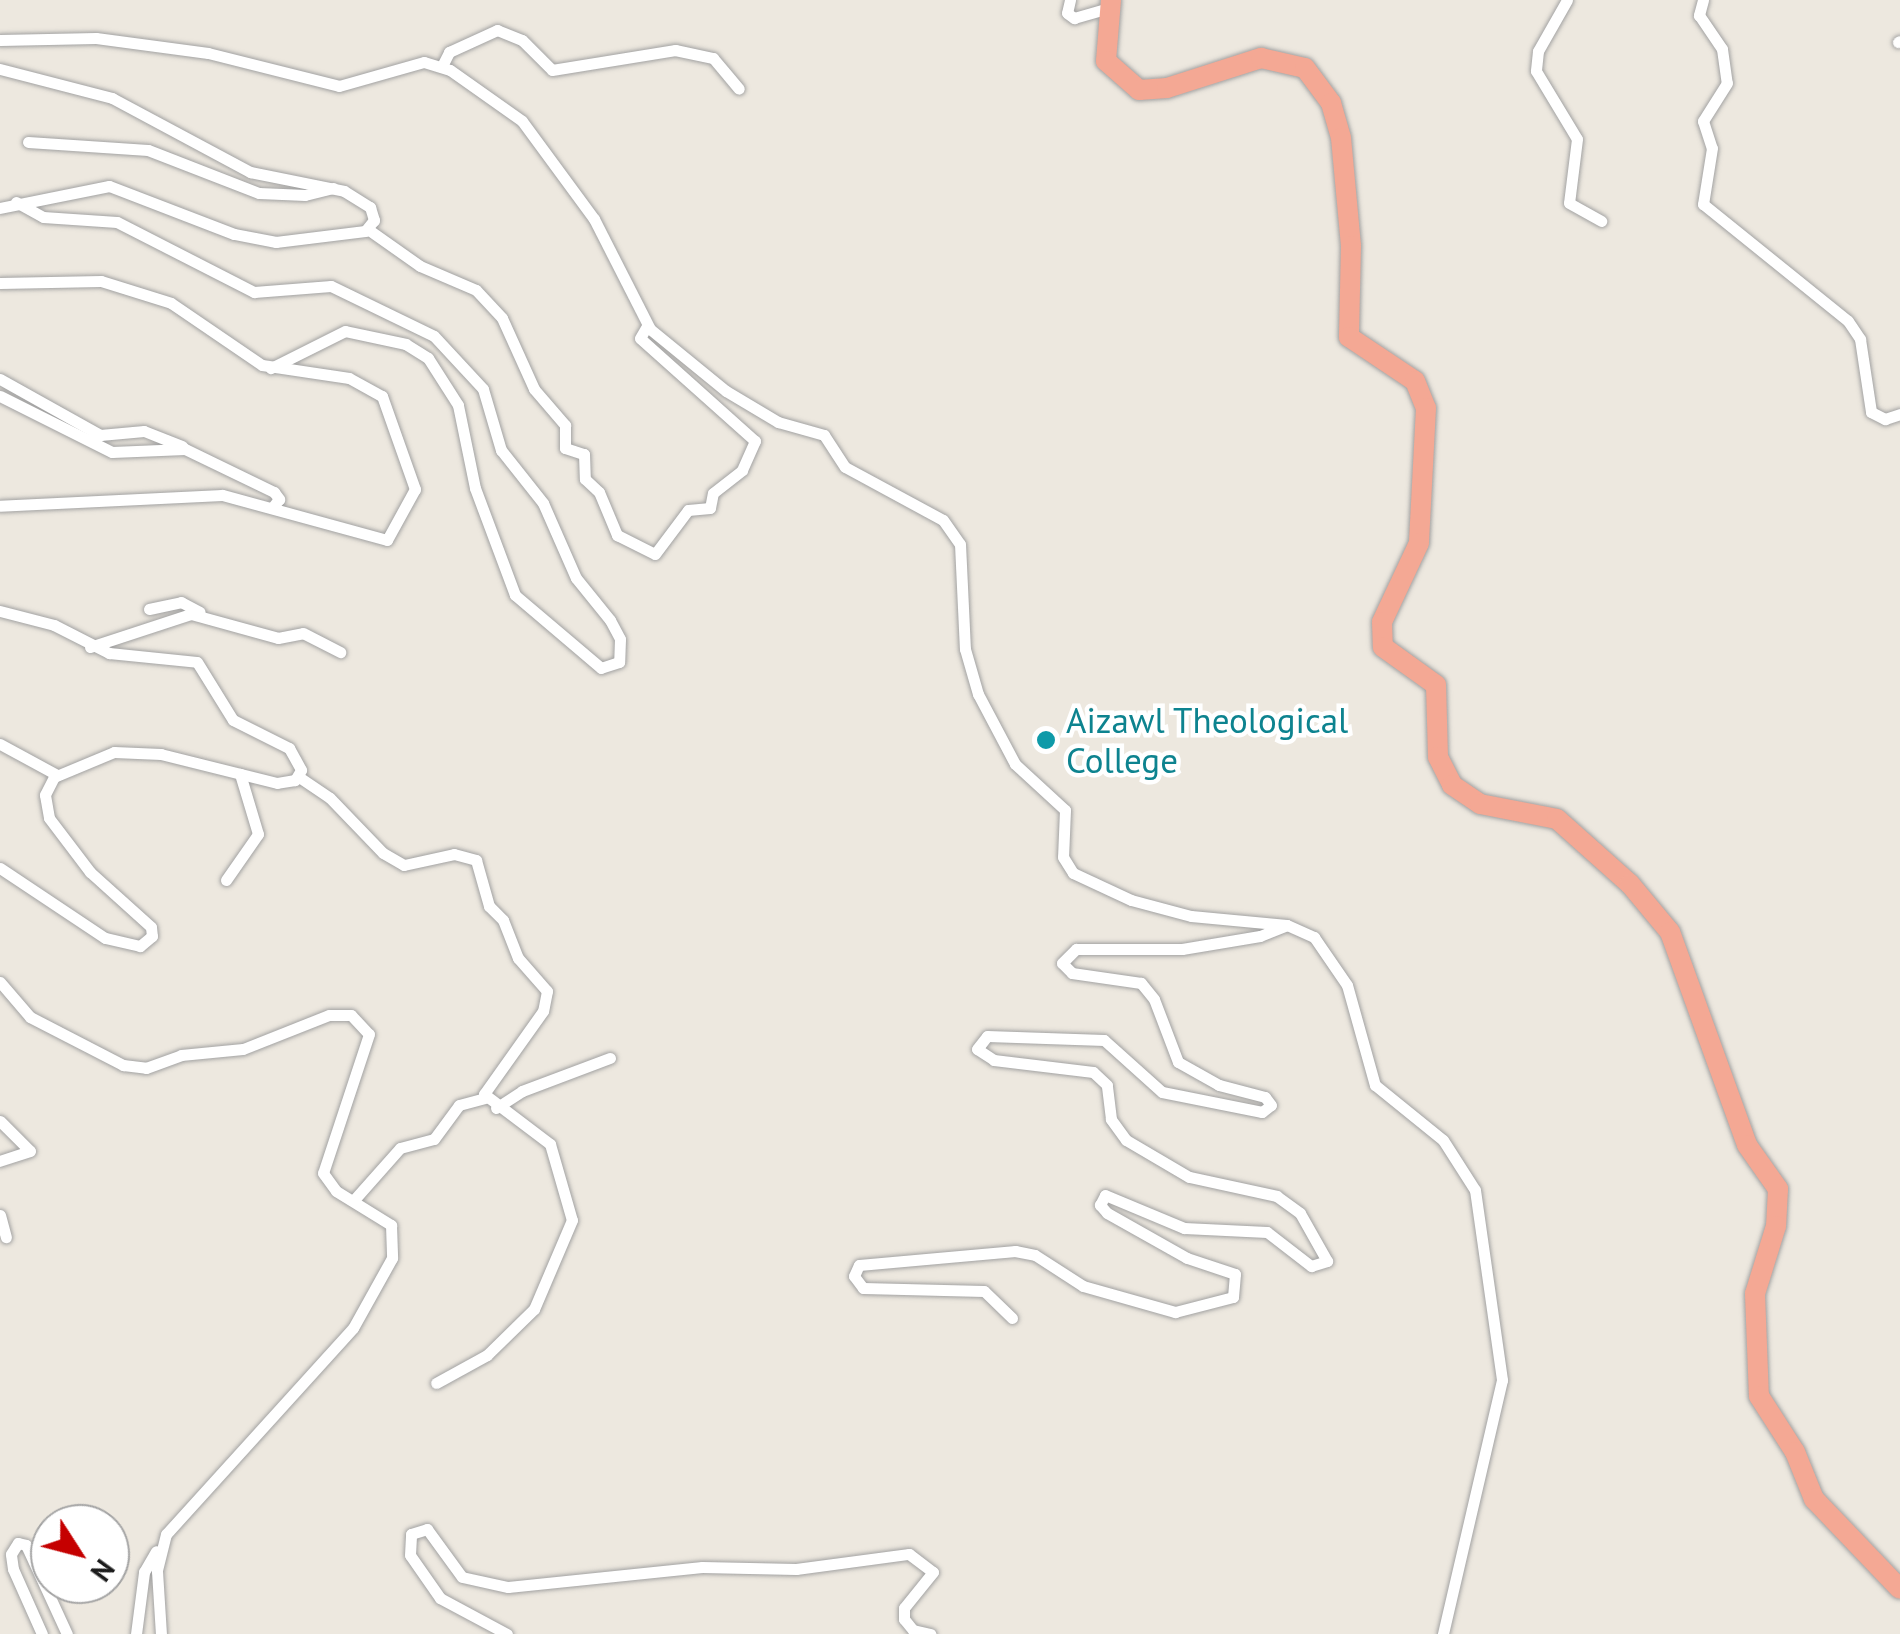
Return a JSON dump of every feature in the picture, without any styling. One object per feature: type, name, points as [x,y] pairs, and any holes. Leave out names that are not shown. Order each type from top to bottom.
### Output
[{"type":"highway","points":[[1110,4],[1106,61],[1139,90],[1167,88],[1262,58],[1305,68],[1325,92],[1341,138],[1351,246],[1349,337],[1414,381],[1426,408],[1419,543],[1382,622],[1383,647],[1436,685],[1438,758],[1452,785],[1480,804],[1557,820],[1630,884],[1670,932],[1748,1145],[1778,1189],[1776,1226],[1755,1294],[1759,1396],[1794,1452],[1814,1499],[1900,1589]]},
{"type":"street","points":[[1070,0],[1067,13],[1074,18],[1110,4]]},
{"type":"street","points":[[1567,0],[1538,51],[1536,72],[1577,139],[1570,203],[1601,221]]},
{"type":"street","points":[[1703,0],[1699,14],[1722,49],[1727,83],[1702,120],[1712,148],[1703,204],[1848,321],[1860,338],[1870,412],[1886,419],[1900,414]]},
{"type":"street","points":[[442,66],[449,52],[497,30],[522,40],[552,70],[674,50],[713,58],[740,89]]},
{"type":"street","points":[[0,40],[96,38],[189,50],[339,86],[415,63],[442,66],[522,121],[594,219],[647,326],[726,391],[778,422],[824,435],[845,467],[935,513],[953,533],[964,566],[965,649],[978,694],[1015,764],[1065,810],[1062,857],[1073,874],[1101,890],[1190,916],[1287,925],[1314,937],[1342,974],[1374,1086],[1443,1140],[1470,1177],[1480,1209],[1482,1275],[1502,1380],[1443,1634]]},
{"type":"street","points":[[0,68],[112,98],[250,172],[334,188],[370,207],[369,230]]},
{"type":"street","points":[[28,142],[148,150],[259,193],[305,196],[334,188]]},
{"type":"street","points":[[0,208],[109,186],[234,234],[276,242],[369,230],[420,266],[476,290],[502,318],[534,389],[562,419],[565,448],[584,454],[585,480],[599,492],[616,535],[655,554],[690,508],[710,508],[713,494],[742,470],[756,441],[651,350],[640,338],[647,326]]},
{"type":"street","points":[[16,202],[43,217],[117,222],[254,292],[332,286],[434,336],[483,389],[501,450],[543,503],[576,578],[620,638],[619,662],[601,668],[515,596],[475,488],[458,405],[428,358],[406,344],[345,331],[270,368]]},
{"type":"street","points":[[0,282],[102,281],[138,291],[171,303],[270,368],[329,372],[382,396],[414,489],[388,540],[361,538],[272,508],[181,492],[0,506]]},
{"type":"street","points":[[0,379],[100,434],[151,432],[185,448],[274,492],[280,499],[272,508]]},
{"type":"street","points":[[0,396],[112,452],[185,448]]},
{"type":"street","points":[[148,609],[181,602],[207,617]]},
{"type":"street","points":[[0,611],[54,625],[90,648],[197,662],[233,720],[289,748],[300,764],[299,777]]},
{"type":"street","points":[[90,648],[99,640],[137,636],[180,615],[207,617],[278,638],[303,633],[340,652]]},
{"type":"street","points":[[0,744],[57,775]]},
{"type":"street","points":[[0,868],[105,938],[132,946],[149,941],[150,928],[90,872],[49,818],[45,795],[57,775],[114,752],[156,754],[282,784],[299,777]]},
{"type":"street","points":[[226,880],[258,834],[240,774]]},
{"type":"street","points":[[299,777],[400,862],[414,866],[454,854],[478,862],[487,903],[548,996],[485,1098],[458,1105],[434,1140],[400,1148],[353,1201]]},
{"type":"street","points":[[1012,1318],[984,1290],[863,1288],[854,1276],[859,1265],[1014,1251],[1035,1255],[1083,1286],[1175,1312],[1233,1298],[1236,1274],[1187,1258],[1107,1212],[1100,1205],[1105,1196],[1184,1228],[1267,1232],[1311,1266],[1327,1260],[1300,1213],[1277,1196],[1189,1177],[1126,1140],[1110,1119],[1106,1085],[1093,1072],[994,1060],[976,1050],[987,1036],[1104,1040],[1162,1092],[1262,1112],[1270,1105],[1265,1097],[1205,1080],[1178,1062],[1154,999],[1141,984],[1072,972],[1062,963],[1076,950],[1182,949],[1260,936],[1287,925]]},
{"type":"street","points":[[0,982],[7,1001],[65,1040],[146,1068],[182,1055],[242,1049],[329,1016],[360,1020],[370,1041],[322,1164],[326,1181],[394,1232],[383,1279],[353,1328],[164,1539],[144,1572],[136,1634]]},
{"type":"street","points":[[496,1108],[522,1090],[610,1058]]},
{"type":"street","points":[[436,1382],[486,1355],[538,1305],[573,1214],[550,1144],[485,1098]]},
{"type":"street","points":[[0,1121],[30,1151],[0,1162]]},
{"type":"street","points":[[0,1215],[6,1237]]},
{"type":"street","points":[[507,1634],[440,1598],[410,1555],[411,1534],[428,1529],[462,1577],[508,1587],[702,1567],[796,1568],[909,1554],[933,1572],[904,1608],[904,1620],[912,1630],[930,1634]]},
{"type":"street","points":[[161,1634],[157,1571],[164,1539]]},
{"type":"street","points":[[42,1634],[13,1569],[11,1554],[18,1543],[26,1545],[67,1634]]},
{"type":"place","name":"Aizawl Theological College","points":[[1046,740]]}]
